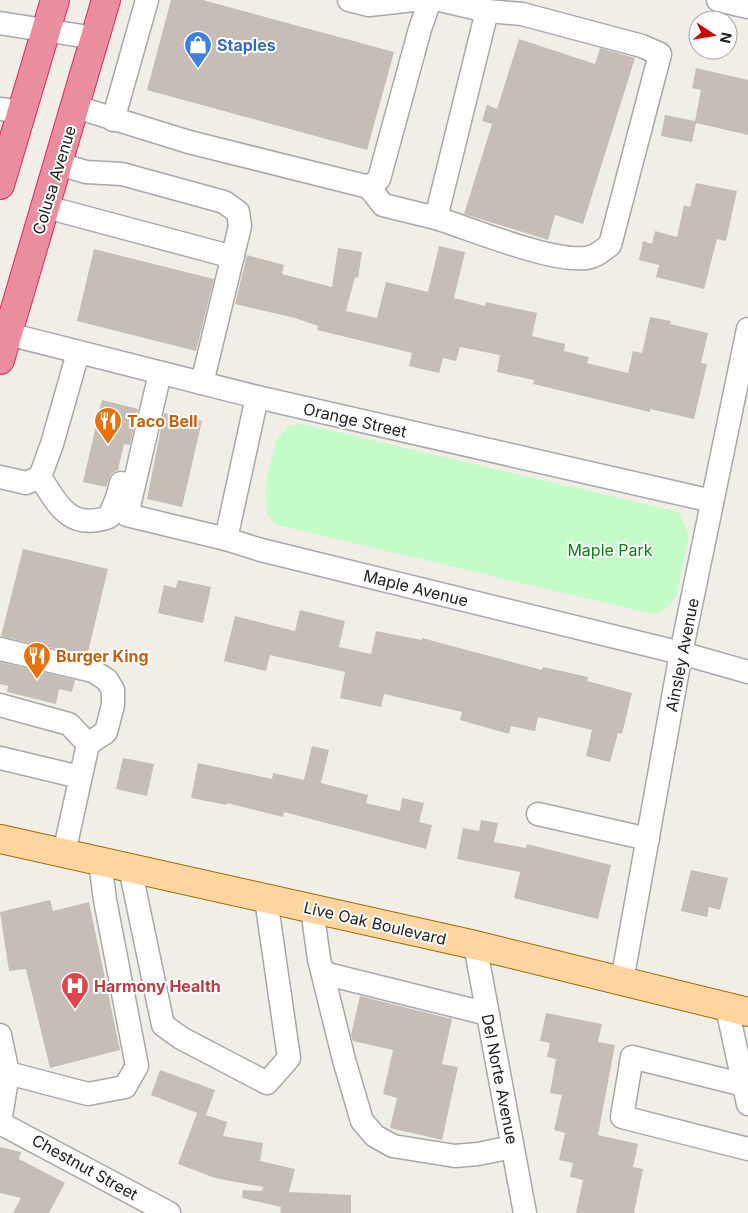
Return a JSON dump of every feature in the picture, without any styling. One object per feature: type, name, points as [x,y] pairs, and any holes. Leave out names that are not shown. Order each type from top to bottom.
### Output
[{"type":"highway","points":[[0,185],[11,111],[47,30],[55,0]]},
{"type":"highway","name":"Colusa Avenue","points":[[0,360],[4,333],[46,207],[106,0]]},
{"type":"main road","name":"Live Oak Boulevard","points":[[1,844],[64,853],[475,945],[737,1010]]},
{"type":"street","points":[[113,120],[147,0]]},
{"type":"street","points":[[349,0],[369,5],[414,0]]},
{"type":"street","points":[[369,187],[379,179],[420,29],[430,0]]},
{"type":"street","points":[[76,107],[189,142],[369,187],[384,206],[436,218],[551,254],[587,258],[598,254],[610,245],[660,54],[642,46],[522,14],[487,11],[440,0]]},
{"type":"street","points":[[718,0],[748,7]]},
{"type":"street","points":[[436,218],[487,11]]},
{"type":"street","points":[[0,23],[95,38]]},
{"type":"street","points":[[59,164],[86,172],[122,174],[224,202],[238,212],[240,226],[202,383]]},
{"type":"street","points":[[46,207],[233,257]]},
{"type":"street","name":"Ainsley Avenue","points":[[622,981],[682,653],[748,330]]},
{"type":"street","name":"Orange Street","points":[[4,333],[257,397],[712,501]]},
{"type":"street","points":[[0,478],[26,483],[40,477],[52,444],[78,352]]},
{"type":"street","points":[[40,477],[58,505],[76,519],[93,523],[109,517],[118,498],[153,371]]},
{"type":"street","name":"Maple Avenue","points":[[153,371],[127,515],[226,539],[261,550],[682,653],[748,672]]},
{"type":"street","points":[[226,539],[257,397]]},
{"type":"street","points":[[0,649],[93,670],[107,680],[113,690],[113,705],[106,732],[88,744],[64,853]]},
{"type":"street","points":[[0,705],[69,724],[88,744]]},
{"type":"street","points":[[0,758],[80,777]]},
{"type":"street","points":[[538,814],[648,839]]},
{"type":"street","points":[[8,1073],[88,1094],[125,1087],[137,1066],[105,900],[100,861]]},
{"type":"street","points":[[130,868],[163,1024],[181,1038],[267,1082],[289,1058],[266,899]]},
{"type":"street","points":[[312,909],[323,973],[344,1060],[362,1120],[375,1136],[393,1146],[455,1156],[478,1154],[512,1147]]},
{"type":"street","name":"Del Norte Avenue","points":[[475,945],[525,1213]]},
{"type":"street","points":[[323,973],[488,1014]]},
{"type":"street","points":[[737,1010],[746,1094],[632,1057],[622,1117],[748,1149]]},
{"type":"street","points":[[0,1035],[8,1073],[0,1123]]},
{"type":"street","name":"Chestnut Street","points":[[0,1123],[169,1213]]},
{"type":"green space","name":"Maple Park","points":[[303,424],[679,512],[689,537],[676,597],[666,609],[653,614],[277,525],[267,514],[265,486],[276,441],[288,426]]},
{"type":"building","points":[[171,0],[203,0],[394,52],[367,150],[147,90]]},
{"type":"building","points":[[519,39],[595,64],[600,48],[635,58],[583,224],[555,215],[548,240],[464,214],[492,124],[482,121],[487,105],[497,109]]},
{"type":"building","points":[[696,68],[748,80],[748,135],[696,123],[692,142],[661,136],[665,115],[695,121],[701,90],[692,88]]},
{"type":"building","points":[[696,183],[737,191],[726,241],[717,239],[704,289],[656,277],[659,265],[639,260],[643,241],[652,244],[655,231],[677,237],[684,205],[690,207]]},
{"type":"building","points":[[439,246],[465,252],[454,298],[485,306],[486,302],[537,313],[532,336],[565,344],[564,351],[589,357],[587,363],[628,373],[633,351],[642,353],[650,317],[671,321],[670,324],[708,333],[701,363],[707,364],[694,419],[650,409],[650,412],[533,384],[534,380],[497,372],[500,355],[460,347],[456,361],[443,358],[439,373],[409,366],[412,353],[317,330],[318,326],[295,318],[235,304],[247,255],[284,265],[282,274],[332,287],[338,248],[362,252],[358,278],[355,277],[346,311],[377,318],[386,282],[428,292]]},
{"type":"building","points":[[94,249],[214,279],[196,351],[77,321]]},
{"type":"building","name":"Taco Bell","points":[[102,400],[138,409],[130,445],[124,444],[118,470],[111,474],[106,487],[83,482]]},
{"type":"building","points":[[164,413],[202,421],[182,507],[147,499]]},
{"type":"building","points":[[23,549],[108,569],[87,656],[1,636]]},
{"type":"building","points":[[178,580],[211,587],[203,623],[158,613],[164,585],[176,588]]},
{"type":"building","points":[[300,610],[345,621],[339,647],[371,654],[376,631],[422,640],[422,638],[542,670],[543,667],[588,677],[587,681],[632,693],[622,734],[618,733],[610,762],[586,756],[592,730],[538,717],[535,731],[511,726],[509,734],[460,720],[462,712],[384,694],[381,707],[340,698],[345,672],[270,655],[266,671],[224,661],[235,616],[295,631]]},
{"type":"building","name":"Burger King","points":[[0,662],[75,680],[72,692],[59,689],[56,704],[7,692],[8,686],[0,684]]},
{"type":"building","points":[[312,746],[329,750],[321,783],[368,795],[366,803],[400,811],[402,798],[424,803],[419,822],[432,825],[426,849],[284,812],[283,817],[227,803],[227,805],[191,798],[198,763],[272,779],[273,773],[304,780]]},
{"type":"building","points":[[123,758],[154,764],[147,796],[116,789]]},
{"type":"building","points":[[481,820],[498,823],[494,842],[526,848],[527,844],[611,865],[598,919],[514,898],[520,872],[457,859],[463,828],[479,831]]},
{"type":"building","points":[[691,870],[728,878],[720,910],[709,907],[707,917],[681,911]]},
{"type":"building","name":"Harmony Health","points":[[50,900],[53,911],[89,902],[120,1050],[50,1068],[26,969],[9,971],[0,912]]},
{"type":"building","points":[[360,996],[452,1019],[442,1064],[458,1067],[442,1140],[390,1128],[397,1098],[383,1094],[393,1050],[353,1041],[351,1035]]},
{"type":"building","points":[[546,1013],[602,1024],[598,1042],[615,1045],[598,1135],[638,1144],[633,1167],[643,1169],[634,1213],[576,1213],[583,1180],[570,1177],[573,1163],[559,1160],[565,1133],[554,1130],[562,1095],[550,1093],[556,1059],[547,1057],[550,1043],[540,1041]]},
{"type":"building","points":[[160,1070],[215,1090],[206,1115],[227,1122],[223,1136],[263,1143],[260,1161],[295,1169],[289,1192],[351,1195],[351,1213],[280,1213],[281,1207],[242,1198],[243,1190],[262,1191],[263,1187],[215,1178],[178,1164],[197,1113],[151,1095]]},
{"type":"building","points":[[0,1147],[21,1152],[19,1159],[65,1183],[49,1213],[13,1213],[21,1198],[0,1193]]},
{"type":"place","name":"Staples","points":[[198,69]]},
{"type":"place","name":"Taco Bell","points":[[108,445]]},
{"type":"place","name":"Burger King","points":[[37,680]]},
{"type":"place","name":"Harmony Health","points":[[75,1010]]}]
